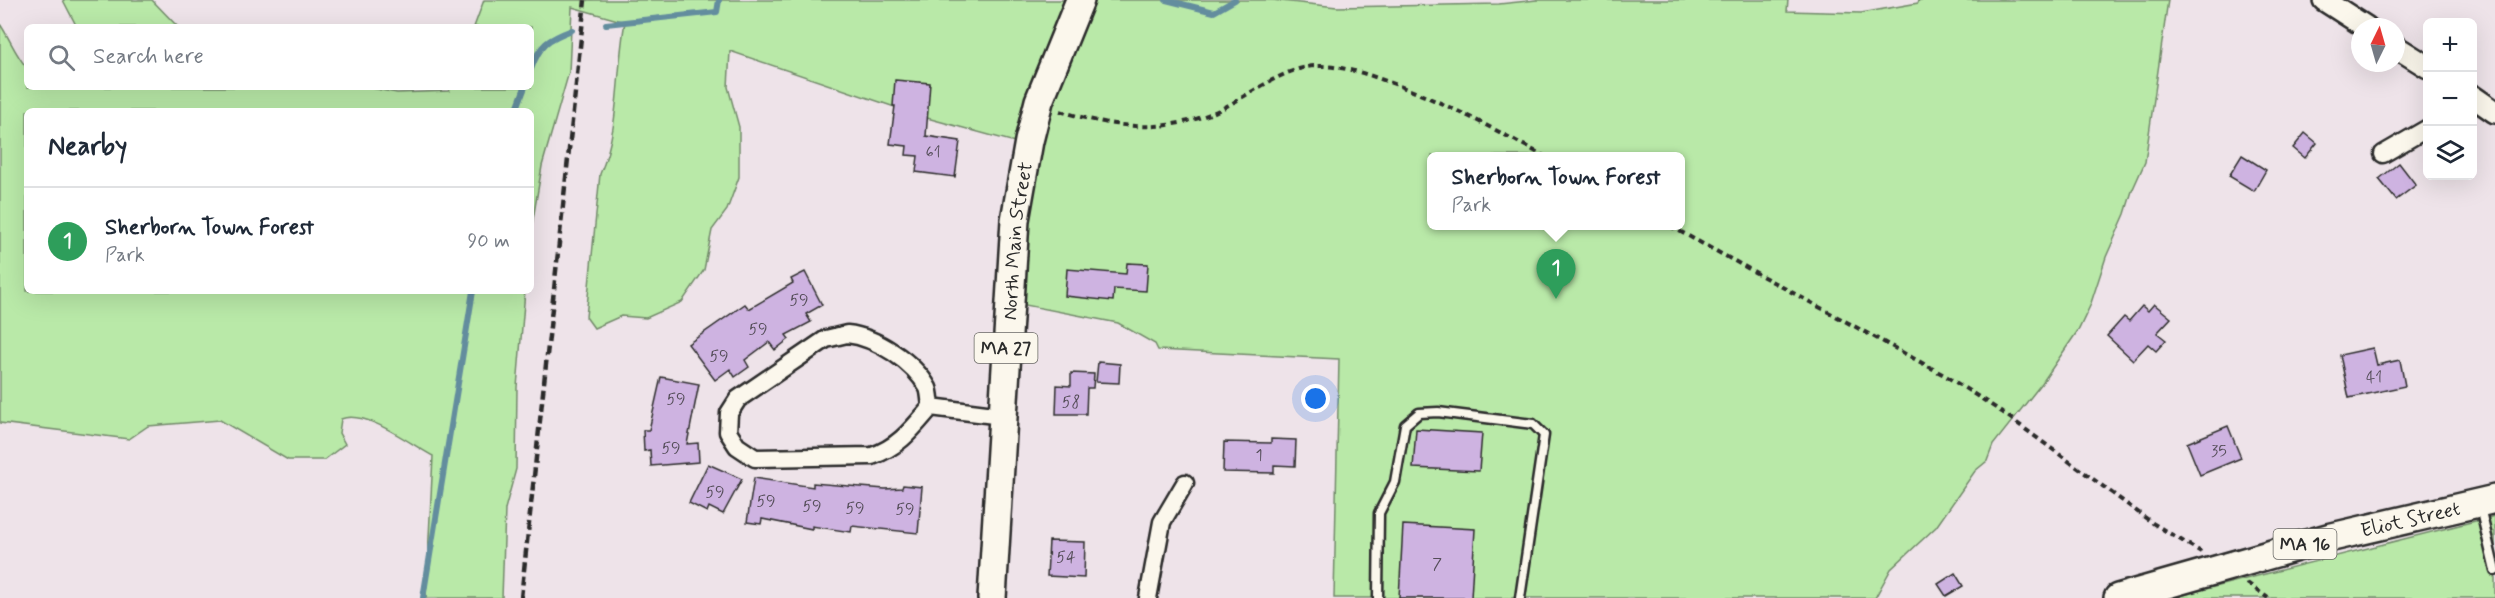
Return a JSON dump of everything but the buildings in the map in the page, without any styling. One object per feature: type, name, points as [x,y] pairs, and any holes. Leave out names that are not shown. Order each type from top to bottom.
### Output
[{"type":"main road","name":"North Main Street","points":[[992,598],[1015,220],[1029,141],[1039,101],[1080,0]]},
{"type":"main road","name":"Eliot Street","points":[[2118,598],[2224,565],[2487,501]]},
{"type":"street","points":[[2324,0],[2352,18]]},
{"type":"street","points":[[2405,53],[2423,64]]},
{"type":"street","points":[[2479,98],[2495,112]]},
{"type":"street","points":[[2383,154],[2423,130]]},
{"type":"street","points":[[847,334],[870,340],[910,367],[928,389],[931,407],[909,434],[889,450],[872,456],[755,458],[737,446],[728,432],[729,413],[738,399],[826,339],[847,334]]},
{"type":"street","points":[[931,407],[1002,416]]},
{"type":"street","points":[[1148,598],[1162,522],[1185,483]]},
{"type":"lane","points":[[1378,598],[1379,513],[1395,482],[1405,425],[1419,413],[1438,412],[1533,424],[1544,435],[1520,598]]},
{"type":"lane","points":[[2487,501],[2495,571]]},
{"type":"path","points":[[1039,101],[1050,108],[1099,123],[1134,128],[1177,124],[1218,110],[1279,76],[1321,66],[1366,74],[1450,105],[1537,152]]},
{"type":"path","points":[[1679,230],[1946,376],[2002,411],[2154,524],[2224,565],[2268,598]]},
{"type":"green space","points":[[63,0],[152,0],[175,24],[75,24]]},
{"type":"green space","points":[[484,0],[1272,0],[1337,7],[1499,4],[1537,0],[1788,0],[1787,11],[1861,13],[1918,3],[1919,0],[2168,0],[2145,162],[2079,329],[2042,383],[1993,445],[1987,461],[1975,471],[1936,527],[1891,569],[1875,598],[1334,598],[1339,359],[1158,350],[1155,344],[1118,323],[1020,304],[1015,142],[927,118],[730,51],[728,87],[739,127],[739,177],[727,210],[712,230],[704,270],[682,302],[646,318],[621,316],[594,328],[586,317],[600,174],[611,138],[625,22],[572,7],[569,72],[542,166],[534,213],[534,108],[24,108],[24,294],[525,294],[517,387],[516,469],[505,509],[502,598],[426,598],[433,456],[375,423],[351,417],[341,419],[339,433],[345,444],[324,460],[288,460],[220,420],[148,426],[129,439],[0,423],[0,24],[24,64],[24,90],[382,90],[397,93],[534,90],[534,24],[475,24]]},
{"type":"green space","points":[[2495,516],[2495,598],[2173,598],[2198,591]]},
{"type":"waterway","points":[[606,24],[717,12],[719,0]]},
{"type":"waterway","points":[[1166,0],[1214,12],[1235,0]]},
{"type":"waterway","points":[[534,63],[546,44],[557,36],[572,30]]},
{"type":"waterway","points":[[517,108],[524,90]]},
{"type":"waterway","points":[[423,598],[473,294]]},
{"type":"railway","points":[[521,598],[585,0]]},
{"type":"place","name":"Sherborn Town Forest","points":[[1556,299]]}]
